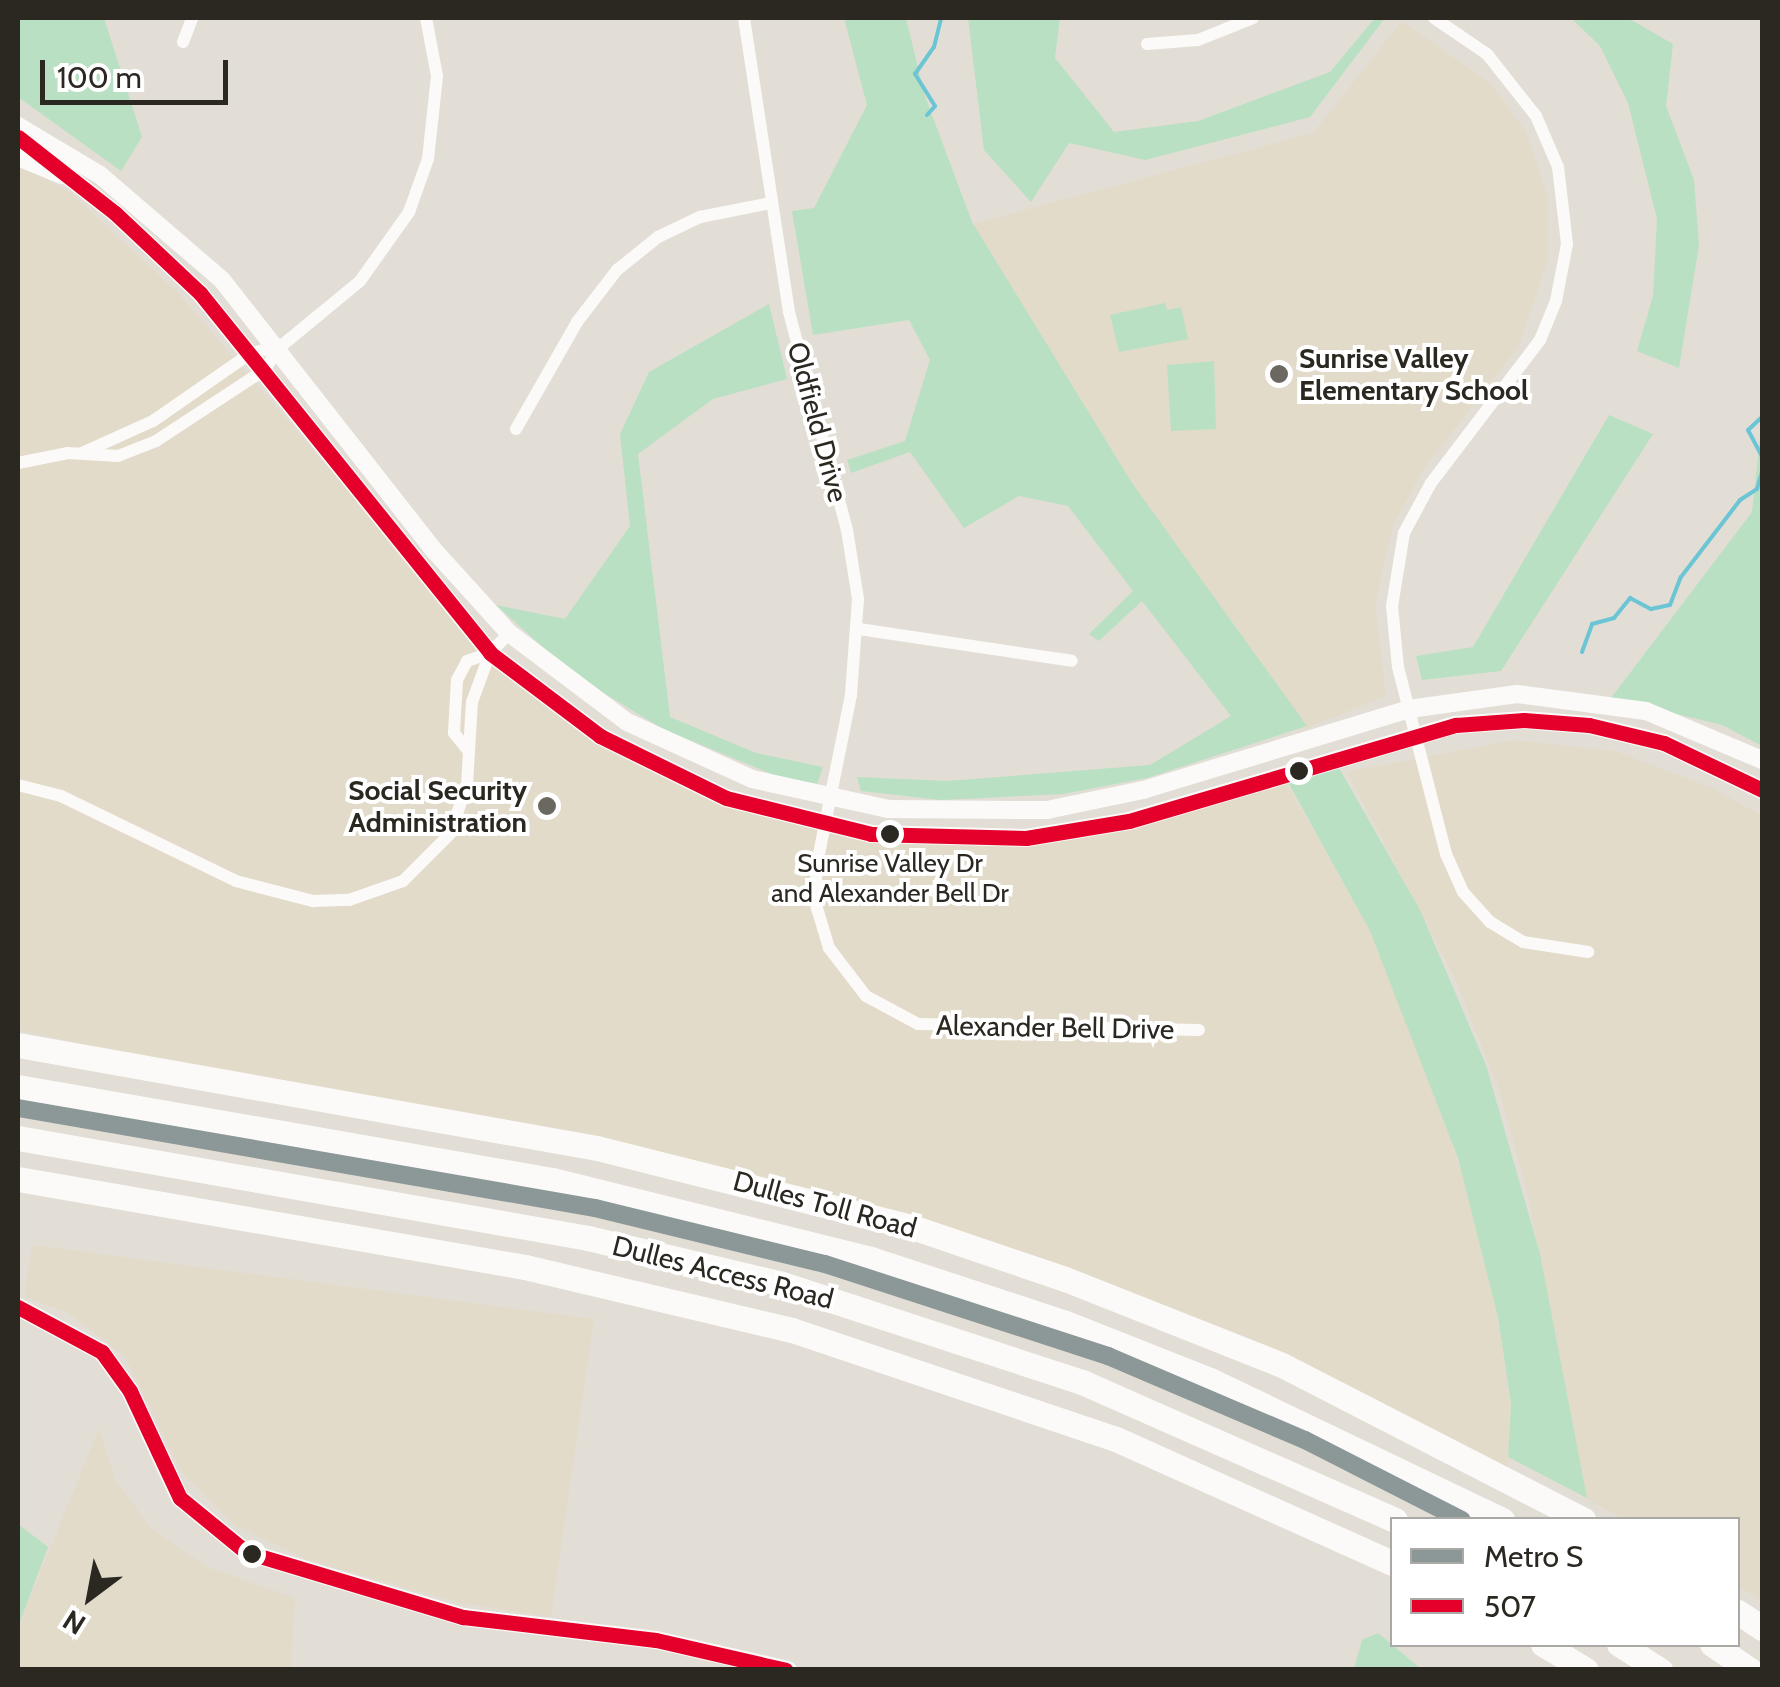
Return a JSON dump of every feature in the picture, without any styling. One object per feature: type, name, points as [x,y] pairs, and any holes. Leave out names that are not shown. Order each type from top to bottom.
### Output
[{"type":"highway","points":[[18,1029],[292,1093]]},
{"type":"highway","name":"Dulles Toll Road","points":[[18,1045],[669,1164],[912,1227],[1209,1334],[1500,1472],[1579,1517]]},
{"type":"highway","name":"Dulles Access Road","points":[[18,1087],[552,1180],[871,1259],[1066,1323],[1210,1380],[1496,1517]]},
{"type":"highway","name":"Dulles Access Road","points":[[18,1138],[588,1238],[779,1283],[1082,1382],[1390,1517]]},
{"type":"highway","points":[[18,1179],[622,1288],[870,1352],[1182,1466],[1390,1562]]},
{"type":"highway","points":[[18,1196],[318,1231]]},
{"type":"highway","points":[[1740,1613],[1762,1628]]},
{"type":"highway","points":[[1548,1647],[1586,1670]]},
{"type":"highway","points":[[1624,1647],[1660,1670]]},
{"type":"highway","points":[[1716,1647],[1750,1670]]},
{"type":"main road","points":[[18,126],[73,156],[157,219],[222,280],[280,347],[431,548],[509,633],[652,736],[752,779],[830,801],[930,813],[1047,810],[1142,790],[1409,709],[1486,695],[1586,698],[1678,721],[1762,760]]},
{"type":"main road","points":[[18,137],[159,254],[251,354],[401,550],[490,653],[600,736],[668,774],[825,826],[954,840],[1072,832],[1416,737],[1495,720],[1589,725],[1696,754],[1762,790]]},
{"type":"main road","points":[[18,156],[62,174]]},
{"type":"main road","points":[[18,1307],[102,1352],[124,1382],[180,1498],[246,1552],[463,1617],[656,1640],[788,1670]]},
{"type":"street","points":[[183,42],[192,18]]},
{"type":"street","points":[[82,452],[102,457],[136,451],[264,370],[280,347],[360,281],[409,212],[428,159],[437,104],[426,18]]},
{"type":"street","name":"Oldfield Drive","points":[[744,18],[800,368],[848,530],[859,630],[825,826]]},
{"type":"street","points":[[1147,44],[1198,40],[1253,18]]},
{"type":"street","points":[[1434,18],[1486,54],[1536,116],[1558,166],[1566,244],[1556,301],[1540,340],[1431,483],[1404,533],[1392,606],[1409,709],[1446,854],[1476,908],[1523,942],[1588,952]]},
{"type":"street","points":[[516,430],[578,322],[617,270],[690,221],[771,204]]},
{"type":"street","points":[[18,463],[82,452],[152,421],[251,354],[280,347]]},
{"type":"street","points":[[859,630],[1072,661]]},
{"type":"street","points":[[18,785],[61,796],[236,881],[313,901],[348,900],[404,881],[433,858],[461,810],[472,702],[490,653],[509,633]]},
{"type":"street","points":[[467,750],[454,732],[457,680],[468,661],[490,653]]},
{"type":"street","name":"Alexander Bell Drive","points":[[825,826],[815,888],[829,948],[850,981],[901,1018],[954,1029],[1199,1030]]},
{"type":"shaded area","name":"Sunrise Valley Elementary School","points":[[1402,21],[1491,84],[1526,132],[1548,198],[1548,260],[1519,346],[1422,471],[1392,529],[1375,604],[1386,696],[1306,728],[1129,481],[972,224],[1313,133]]},
{"type":"shaded area","points":[[18,164],[70,192],[176,291],[474,636],[622,750],[773,813],[948,841],[1139,819],[1281,773],[1372,934],[1432,1078],[1479,1231],[1498,1320],[1510,1401],[1507,1477],[1366,1405],[917,1228],[18,1030]]},
{"type":"shaded area","points":[[1514,740],[1615,751],[1710,787],[1762,816],[1762,1601],[1740,1587],[1740,1517],[1620,1517],[1587,1499],[1527,1191],[1498,1087],[1455,978],[1347,772]]},
{"type":"shaded area","points":[[32,1245],[594,1319],[551,1617],[460,1603],[308,1560],[234,1525],[183,1474],[125,1357],[67,1312],[24,1297]]},
{"type":"shaded area","points":[[99,1428],[115,1479],[151,1528],[207,1567],[295,1598],[291,1669],[18,1669],[18,1627]]},
{"type":"green space","points":[[18,18],[104,18],[142,137],[121,171],[18,97]]},
{"type":"green space","points":[[844,18],[906,18],[925,96],[972,222],[1132,483],[1307,726],[1147,778],[1063,794],[941,800],[861,791],[857,777],[947,781],[1150,765],[1231,716],[1142,601],[1099,641],[1089,634],[1133,591],[1068,506],[1019,496],[964,528],[910,452],[851,473],[847,460],[905,441],[930,360],[909,320],[813,335],[792,211],[814,208],[867,105]]},
{"type":"green space","points":[[968,18],[1060,18],[1055,58],[1114,132],[1198,121],[1330,72],[1375,18],[1385,18],[1310,117],[1145,160],[1069,143],[1031,202],[984,150]]},
{"type":"green space","points":[[1571,18],[1628,18],[1673,44],[1666,106],[1694,180],[1699,245],[1679,368],[1637,351],[1653,296],[1657,219],[1628,103],[1600,46]]},
{"type":"green space","points":[[1165,303],[1167,310],[1181,307],[1188,339],[1119,352],[1110,315]]},
{"type":"green space","points":[[769,304],[787,379],[713,399],[638,454],[670,717],[756,753],[823,767],[817,784],[779,777],[663,729],[574,675],[496,605],[565,619],[630,526],[620,434],[649,372]]},
{"type":"green space","points":[[1214,361],[1216,429],[1171,431],[1167,365]]},
{"type":"green space","points":[[1609,415],[1653,434],[1501,671],[1422,680],[1416,656],[1473,647]]},
{"type":"green space","points":[[1762,420],[1762,746],[1722,725],[1611,698],[1752,512]]},
{"type":"green space","points":[[1339,768],[1420,910],[1486,1065],[1540,1254],[1587,1498],[1508,1457],[1511,1404],[1498,1317],[1458,1158],[1370,931],[1289,784]]},
{"type":"green space","points":[[18,1524],[48,1547],[18,1627]]},
{"type":"green space","points":[[1378,1633],[1390,1647],[1421,1669],[1354,1669],[1362,1640]]},
{"type":"waterway","points":[[927,115],[935,106],[915,74],[934,47],[941,18]]},
{"type":"waterway","points":[[1762,417],[1748,430],[1762,456]]},
{"type":"waterway","points":[[1582,652],[1592,624],[1614,618],[1630,598],[1651,609],[1670,605],[1681,577],[1740,500],[1757,489],[1762,471]]},
{"type":"metro line","name":"S","points":[[18,1108],[595,1208],[825,1264],[1108,1356],[1305,1440],[1456,1517]]},
{"type":"transit line","name":"507","points":[[18,137],[115,213],[200,293],[490,653],[600,736],[726,798],[871,834],[1026,838],[1129,821],[1456,725],[1524,720],[1589,725],[1664,743],[1762,790]]},
{"type":"transit line","name":"507","points":[[18,1307],[102,1352],[130,1391],[180,1498],[246,1552],[463,1617],[656,1640],[786,1670]]},
{"type":"place","name":"Sunrise Valley Elementary School","points":[[1279,374]]},
{"type":"place","name":"Social Security Administration","points":[[547,806]]},
{"type":"place","name":"Sunrise Valley Dr and Alexander Bell Dr","points":[[890,834]]}]
